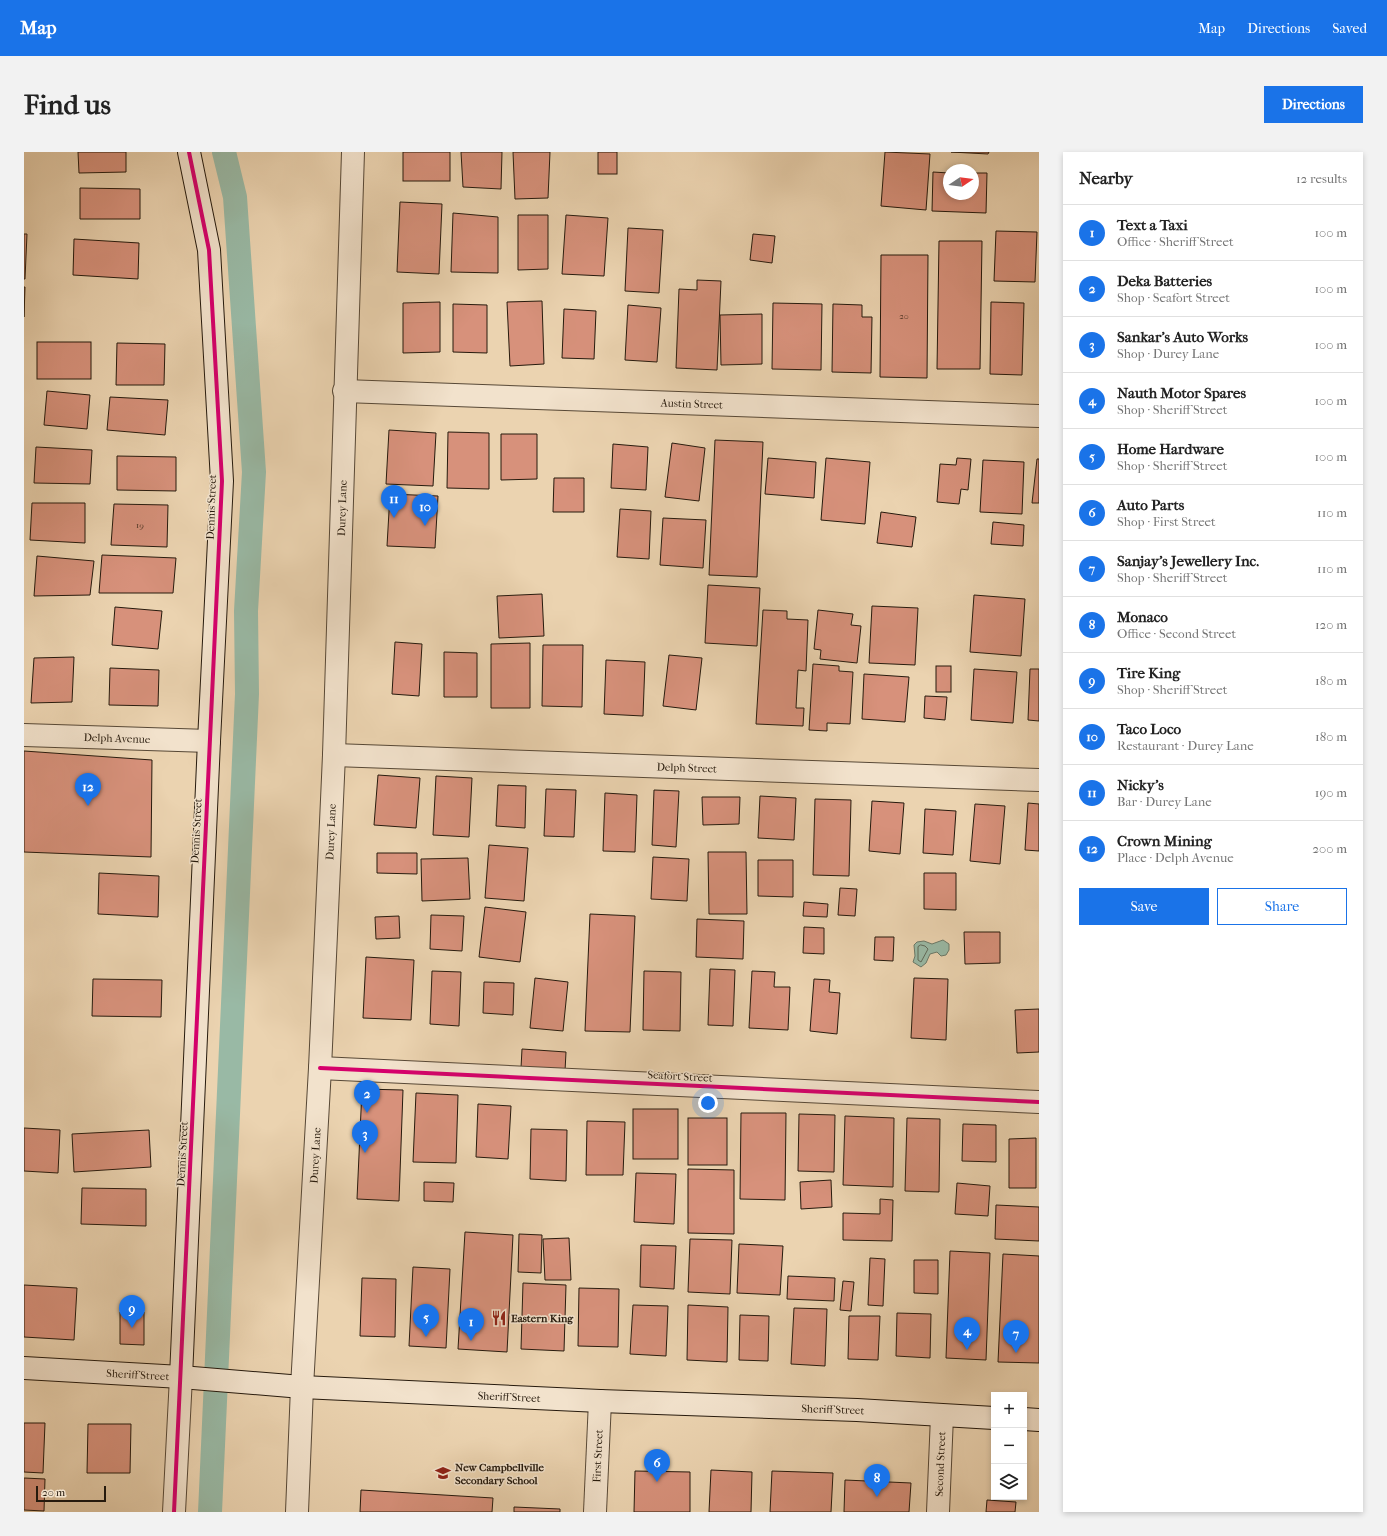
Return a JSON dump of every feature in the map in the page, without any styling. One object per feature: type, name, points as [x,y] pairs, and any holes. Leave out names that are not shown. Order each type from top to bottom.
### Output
[{"type":"street","name":"Dennis Street","points":[[174,1512],[222,481],[209,250],[189,152]]},
{"type":"street","name":"Durey Lane","points":[[297,1512],[302,1387],[320,1068],[334,755],[344,391],[353,152]]},
{"type":"street","name":"Austin Street","points":[[344,391],[1039,416]]},
{"type":"street","name":"Delph Avenue","points":[[24,735],[209,741]]},
{"type":"street","name":"Delph Street","points":[[334,755],[1039,780]]},
{"type":"street","name":"Seafort Street","points":[[320,1068],[1039,1102]]},
{"type":"street","name":"Sheriff Street","points":[[24,1368],[251,1382],[302,1387],[600,1401],[772,1406],[991,1418]]},
{"type":"street","name":"First Street","points":[[595,1512],[600,1401]]},
{"type":"street","name":"Second Street","points":[[938,1512],[942,1416]]},
{"type":"street","points":[[1027,1419],[1039,1420]]},
{"type":"water","points":[[943,940],[949,944],[949,950],[946,955],[941,956],[937,952],[930,954],[926,963],[921,967],[913,962],[915,956],[914,945],[917,942],[924,941],[932,944]]},
{"type":"building","points":[[78,152],[126,152],[126,172],[79,173]]},
{"type":"building","points":[[403,152],[450,152],[450,181],[403,181]]},
{"type":"building","points":[[461,152],[502,152],[501,189],[463,187]]},
{"type":"building","points":[[513,152],[550,152],[548,198],[515,199]]},
{"type":"building","points":[[598,152],[617,152],[617,174],[598,174]]},
{"type":"building","points":[[885,152],[930,154],[926,210],[881,206]]},
{"type":"building","points":[[951,152],[989,152],[988,154]]},
{"type":"building","points":[[933,172],[943,173],[943,200],[979,200],[979,173],[987,173],[986,213],[932,211]]},
{"type":"building","points":[[80,188],[140,189],[140,219],[80,219]]},
{"type":"building","points":[[400,202],[442,204],[439,274],[397,272]]},
{"type":"building","points":[[453,213],[498,217],[498,273],[451,272]]},
{"type":"building","points":[[518,215],[548,215],[548,269],[518,270]]},
{"type":"building","points":[[566,215],[608,218],[604,276],[562,274]]},
{"type":"building","points":[[628,228],[663,230],[659,293],[625,291]]},
{"type":"building","points":[[996,231],[1037,232],[1035,282],[994,281]]},
{"type":"building","points":[[24,234],[27,234],[25,279],[24,279]]},
{"type":"building","points":[[753,234],[775,236],[772,263],[750,260]]},
{"type":"building","points":[[74,239],[139,243],[138,279],[73,275]]},
{"type":"building","points":[[939,241],[982,241],[980,369],[937,369]]},
{"type":"building","points":[[881,255],[928,255],[927,378],[880,377]]},
{"type":"building","points":[[697,280],[721,281],[717,370],[676,368],[679,289],[697,290]]},
{"type":"building","points":[[24,287],[25,287],[24,317]]},
{"type":"building","points":[[542,301],[544,364],[510,366],[507,302]]},
{"type":"building","points":[[440,302],[440,352],[403,353],[403,303]]},
{"type":"building","points":[[991,302],[1024,303],[1022,375],[990,374]]},
{"type":"building","points":[[773,303],[822,304],[821,370],[772,369]]},
{"type":"building","points":[[453,304],[487,305],[487,353],[453,352]]},
{"type":"building","points":[[833,304],[862,305],[862,317],[872,317],[871,373],[832,372]]},
{"type":"building","points":[[628,305],[661,308],[657,362],[625,360]]},
{"type":"building","points":[[564,309],[596,311],[594,359],[562,358]]},
{"type":"building","points":[[762,314],[762,364],[721,365],[720,315]]},
{"type":"building","points":[[37,342],[91,342],[91,379],[37,379]]},
{"type":"building","points":[[117,343],[165,344],[164,385],[116,385]]},
{"type":"building","points":[[47,391],[90,395],[87,429],[44,425]]},
{"type":"building","points":[[110,397],[168,400],[165,435],[107,430]]},
{"type":"building","points":[[389,430],[436,433],[433,486],[386,484]]},
{"type":"building","points":[[448,432],[489,433],[489,489],[447,488]]},
{"type":"building","points":[[501,434],[537,434],[537,479],[501,480]]},
{"type":"building","points":[[715,440],[763,442],[757,577],[709,575]]},
{"type":"building","points":[[672,443],[705,448],[699,501],[665,497]]},
{"type":"building","points":[[613,444],[648,447],[646,490],[611,488]]},
{"type":"building","points":[[36,447],[92,450],[90,484],[34,483]]},
{"type":"building","points":[[117,456],[176,457],[176,491],[117,490]]},
{"type":"building","points":[[768,458],[816,462],[814,498],[765,494]]},
{"type":"building","points":[[826,458],[870,462],[865,524],[821,520]]},
{"type":"building","points":[[957,458],[971,459],[968,490],[961,489],[959,504],[937,502],[940,464],[956,465]]},
{"type":"building","points":[[1037,459],[1039,459],[1039,503],[1032,503]]},
{"type":"building","points":[[983,460],[1024,462],[1022,514],[980,512]]},
{"type":"building","points":[[554,478],[584,478],[584,512],[553,512]]},
{"type":"building","points":[[390,494],[438,496],[435,548],[387,546]]},
{"type":"building","points":[[32,503],[85,503],[85,543],[30,540]]},
{"type":"building","points":[[114,504],[168,505],[167,547],[111,545]]},
{"type":"building","points":[[620,509],[651,511],[649,559],[617,557]]},
{"type":"building","points":[[881,512],[916,517],[912,547],[877,543]]},
{"type":"building","points":[[663,518],[706,520],[703,568],[660,565]]},
{"type":"building","points":[[993,522],[1024,525],[1023,546],[991,544]]},
{"type":"building","points":[[102,555],[176,558],[173,593],[99,593]]},
{"type":"building","points":[[37,556],[94,561],[90,595],[34,596]]},
{"type":"building","points":[[708,585],[760,588],[757,646],[705,643]]},
{"type":"building","points":[[542,594],[544,636],[499,638],[497,596]]},
{"type":"building","points":[[974,595],[1025,599],[1021,656],[970,652]]},
{"type":"building","points":[[872,606],[918,608],[915,665],[869,663]]},
{"type":"building","points":[[115,607],[162,611],[158,649],[112,645]]},
{"type":"building","points":[[763,610],[787,611],[787,619],[808,620],[806,671],[798,670],[796,708],[804,708],[803,726],[756,724]]},
{"type":"building","points":[[818,610],[853,614],[851,625],[861,626],[857,663],[820,659],[821,650],[814,649]]},
{"type":"building","points":[[395,642],[422,644],[419,696],[392,694]]},
{"type":"building","points":[[530,643],[530,708],[491,708],[491,644]]},
{"type":"building","points":[[543,645],[583,645],[582,707],[542,706]]},
{"type":"building","points":[[444,652],[477,653],[477,697],[444,697]]},
{"type":"building","points":[[669,655],[702,658],[696,710],[663,706]]},
{"type":"building","points":[[74,657],[72,702],[31,703],[34,658]]},
{"type":"building","points":[[606,660],[645,662],[643,716],[604,714]]},
{"type":"building","points":[[813,664],[839,666],[839,671],[853,672],[850,724],[827,723],[827,731],[809,730]]},
{"type":"building","points":[[936,666],[951,666],[951,692],[936,692]]},
{"type":"building","points":[[110,668],[159,670],[158,706],[109,705]]},
{"type":"building","points":[[974,669],[1017,672],[1013,723],[971,720]]},
{"type":"building","points":[[1030,669],[1039,669],[1039,721],[1028,720]]},
{"type":"building","points":[[864,674],[909,677],[905,722],[862,719]]},
{"type":"building","points":[[925,696],[947,697],[945,720],[924,718]]},
{"type":"building","points":[[24,751],[152,760],[151,857],[24,852]]},
{"type":"building","points":[[378,775],[420,778],[416,828],[374,825]]},
{"type":"building","points":[[436,776],[472,778],[469,837],[433,835]]},
{"type":"building","points":[[498,785],[526,786],[525,828],[496,826]]},
{"type":"building","points":[[546,789],[576,790],[574,837],[544,836]]},
{"type":"building","points":[[654,790],[679,791],[676,847],[652,845]]},
{"type":"building","points":[[605,793],[637,795],[635,852],[603,851]]},
{"type":"building","points":[[760,796],[796,798],[794,840],[758,838]]},
{"type":"building","points":[[702,797],[740,797],[739,824],[703,825]]},
{"type":"building","points":[[815,799],[851,800],[849,876],[813,875]]},
{"type":"building","points":[[872,801],[904,803],[900,854],[869,851]]},
{"type":"building","points":[[1028,803],[1039,804],[1039,851],[1025,850]]},
{"type":"building","points":[[975,804],[1005,806],[1000,864],[970,861]]},
{"type":"building","points":[[925,809],[956,811],[953,855],[923,853]]},
{"type":"building","points":[[489,845],[528,848],[524,901],[485,898]]},
{"type":"building","points":[[708,852],[746,852],[747,914],[709,914]]},
{"type":"building","points":[[377,853],[417,853],[417,874],[377,873]]},
{"type":"building","points":[[653,857],[689,859],[687,901],[651,899]]},
{"type":"building","points":[[468,858],[470,899],[422,901],[421,859]]},
{"type":"building","points":[[758,860],[793,860],[793,897],[758,896]]},
{"type":"building","points":[[99,873],[159,876],[158,917],[98,914]]},
{"type":"building","points":[[924,873],[956,873],[956,910],[924,909]]},
{"type":"building","points":[[840,888],[857,889],[855,916],[838,915]]},
{"type":"building","points":[[804,902],[828,904],[827,917],[803,916]]},
{"type":"building","points":[[485,907],[526,912],[520,962],[479,957]]},
{"type":"building","points":[[590,914],[635,916],[630,1032],[585,1031]]},
{"type":"building","points":[[431,915],[464,916],[462,951],[430,949]]},
{"type":"building","points":[[399,916],[400,938],[376,939],[375,917]]},
{"type":"building","points":[[697,919],[744,921],[743,959],[696,957]]},
{"type":"building","points":[[804,927],[824,928],[824,954],[803,953]]},
{"type":"building","points":[[964,932],[1000,932],[1000,963],[965,964]]},
{"type":"building","points":[[875,937],[894,937],[893,961],[874,960]]},
{"type":"building","points":[[366,957],[414,960],[411,1020],[363,1018]]},
{"type":"building","points":[[710,969],[735,970],[733,1026],[708,1025]]},
{"type":"building","points":[[432,971],[461,972],[459,1026],[430,1024]]},
{"type":"building","points":[[644,971],[681,972],[680,1031],[643,1030]]},
{"type":"building","points":[[752,971],[775,972],[774,987],[790,987],[788,1030],[749,1028]]},
{"type":"building","points":[[535,978],[568,982],[563,1031],[530,1028]]},
{"type":"building","points":[[914,978],[948,979],[946,1040],[911,1038]]},
{"type":"building","points":[[93,979],[162,980],[161,1017],[92,1016]]},
{"type":"building","points":[[814,979],[830,980],[829,992],[840,993],[837,1034],[810,1031]]},
{"type":"building","points":[[484,982],[514,983],[513,1015],[483,1013]]},
{"type":"building","points":[[1039,1009],[1039,1052],[1017,1053],[1015,1010]]},
{"type":"building","points":[[522,1049],[566,1052],[565,1071],[521,1068]]},
{"type":"building","points":[[362,1089],[403,1090],[399,1201],[357,1199]]},
{"type":"building","points":[[416,1093],[458,1095],[456,1163],[413,1162]]},
{"type":"building","points":[[478,1104],[511,1106],[508,1159],[476,1157]]},
{"type":"building","points":[[633,1109],[678,1109],[678,1159],[633,1159]]},
{"type":"building","points":[[741,1113],[786,1113],[785,1200],[740,1199]]},
{"type":"building","points":[[799,1114],[835,1115],[834,1172],[798,1171]]},
{"type":"building","points":[[845,1116],[894,1118],[893,1187],[843,1185]]},
{"type":"building","points":[[688,1118],[727,1118],[727,1165],[688,1165]]},
{"type":"building","points":[[907,1118],[940,1119],[939,1192],[905,1191]]},
{"type":"building","points":[[587,1121],[625,1122],[623,1175],[586,1175]]},
{"type":"building","points":[[963,1124],[996,1125],[996,1162],[962,1161]]},
{"type":"building","points":[[24,1128],[60,1130],[58,1173],[24,1171]]},
{"type":"building","points":[[531,1129],[567,1130],[566,1181],[530,1179]]},
{"type":"building","points":[[149,1130],[151,1167],[74,1172],[72,1134]]},
{"type":"building","points":[[1036,1138],[1036,1188],[1009,1188],[1009,1139]]},
{"type":"building","points":[[688,1169],[734,1170],[734,1234],[688,1233]]},
{"type":"building","points":[[636,1173],[676,1174],[674,1224],[634,1222]]},
{"type":"building","points":[[831,1180],[832,1207],[801,1209],[800,1182]]},
{"type":"building","points":[[424,1182],[454,1183],[453,1202],[424,1201]]},
{"type":"building","points":[[957,1183],[990,1186],[988,1216],[955,1214]]},
{"type":"building","points":[[82,1188],[146,1189],[146,1226],[81,1224]]},
{"type":"building","points":[[880,1199],[893,1200],[892,1241],[843,1240],[843,1213],[880,1214]]},
{"type":"building","points":[[996,1205],[1039,1207],[1039,1241],[995,1239]]},
{"type":"building","points":[[465,1232],[513,1235],[507,1352],[458,1349]]},
{"type":"building","points":[[519,1234],[542,1235],[541,1273],[518,1272]]},
{"type":"building","points":[[569,1238],[571,1280],[545,1280],[543,1239]]},
{"type":"building","points":[[690,1239],[732,1240],[730,1294],[688,1292]]},
{"type":"building","points":[[739,1244],[783,1246],[780,1295],[737,1293]]},
{"type":"building","points":[[641,1245],[676,1246],[674,1289],[640,1287]]},
{"type":"building","points":[[950,1251],[990,1253],[986,1360],[946,1358]]},
{"type":"building","points":[[1003,1254],[1039,1256],[1039,1363],[998,1362]]},
{"type":"building","points":[[870,1258],[885,1259],[883,1306],[868,1305]]},
{"type":"building","points":[[914,1260],[938,1260],[938,1294],[914,1293]]},
{"type":"building","points":[[413,1267],[450,1269],[446,1348],[409,1346]]},
{"type":"building","points":[[788,1276],[835,1278],[834,1301],[787,1299]]},
{"type":"building","points":[[362,1278],[396,1279],[395,1337],[360,1336]]},
{"type":"building","points":[[843,1281],[854,1282],[851,1311],[840,1310]]},
{"type":"building","points":[[523,1283],[566,1285],[564,1351],[521,1349]]},
{"type":"building","points":[[24,1285],[77,1288],[74,1340],[24,1337]]},
{"type":"building","points":[[579,1288],[619,1289],[618,1347],[578,1346]]},
{"type":"building","points":[[633,1305],[668,1306],[666,1356],[630,1354]]},
{"type":"building","points":[[688,1305],[728,1307],[727,1362],[687,1360]]},
{"type":"building","points":[[794,1308],[827,1309],[825,1366],[791,1364]]},
{"type":"building","points":[[120,1312],[144,1312],[144,1345],[120,1344]]},
{"type":"building","points":[[897,1313],[931,1314],[930,1358],[896,1356]]},
{"type":"building","points":[[740,1315],[769,1316],[768,1361],[739,1360]]},
{"type":"building","points":[[849,1316],[880,1316],[878,1360],[848,1359]]},
{"type":"building","points":[[24,1423],[45,1423],[43,1473],[24,1472]]},
{"type":"building","points":[[88,1424],[131,1424],[130,1473],[87,1473]]},
{"type":"building","points":[[711,1470],[752,1472],[751,1512],[709,1512]]},
{"type":"building","points":[[635,1471],[690,1472],[690,1512],[634,1512]]},
{"type":"building","points":[[772,1471],[833,1473],[831,1512],[770,1512]]},
{"type":"building","points":[[24,1478],[45,1479],[44,1511],[24,1510]]},
{"type":"building","points":[[845,1480],[911,1483],[909,1512],[844,1512]]},
{"type":"building","points":[[361,1490],[493,1498],[492,1512],[360,1512]]},
{"type":"building","points":[[987,1500],[1016,1502],[1015,1512],[986,1512]]},
{"type":"building","points":[[514,1507],[560,1509],[560,1512],[514,1512]]},
{"type":"waterway","points":[[210,1512],[247,694],[246,611],[254,472],[235,197],[224,152]]},
{"type":"cycle path","points":[[174,1512],[222,481],[209,250],[189,152]]},
{"type":"cycle path","points":[[320,1068],[1039,1102]]},
{"type":"place","name":"Nicky's","points":[[394,518]]},
{"type":"place","name":"Taco Loco","points":[[425,526]]},
{"type":"place","name":"Crown Mining","points":[[88,806]]},
{"type":"place","name":"Deka Batteries","points":[[367,1113]]},
{"type":"place","name":"Sankar's Auto Works","points":[[365,1153]]},
{"type":"place","name":"Eastern King","points":[[499,1318]]},
{"type":"place","name":"Tire King","points":[[132,1328]]},
{"type":"place","name":"Home Hardware","points":[[426,1337]]},
{"type":"place","name":"Text a Taxi","points":[[471,1341]]},
{"type":"place","name":"Nauth Motor Spares","points":[[967,1350]]},
{"type":"place","name":"Sanjay's Jewellery Inc.","points":[[1016,1353]]},
{"type":"place","name":"New Campbellville Secondary School","points":[[443,1473]]},
{"type":"place","name":"Auto Parts","points":[[657,1482]]},
{"type":"place","name":"Monaco","points":[[877,1497]]}]
